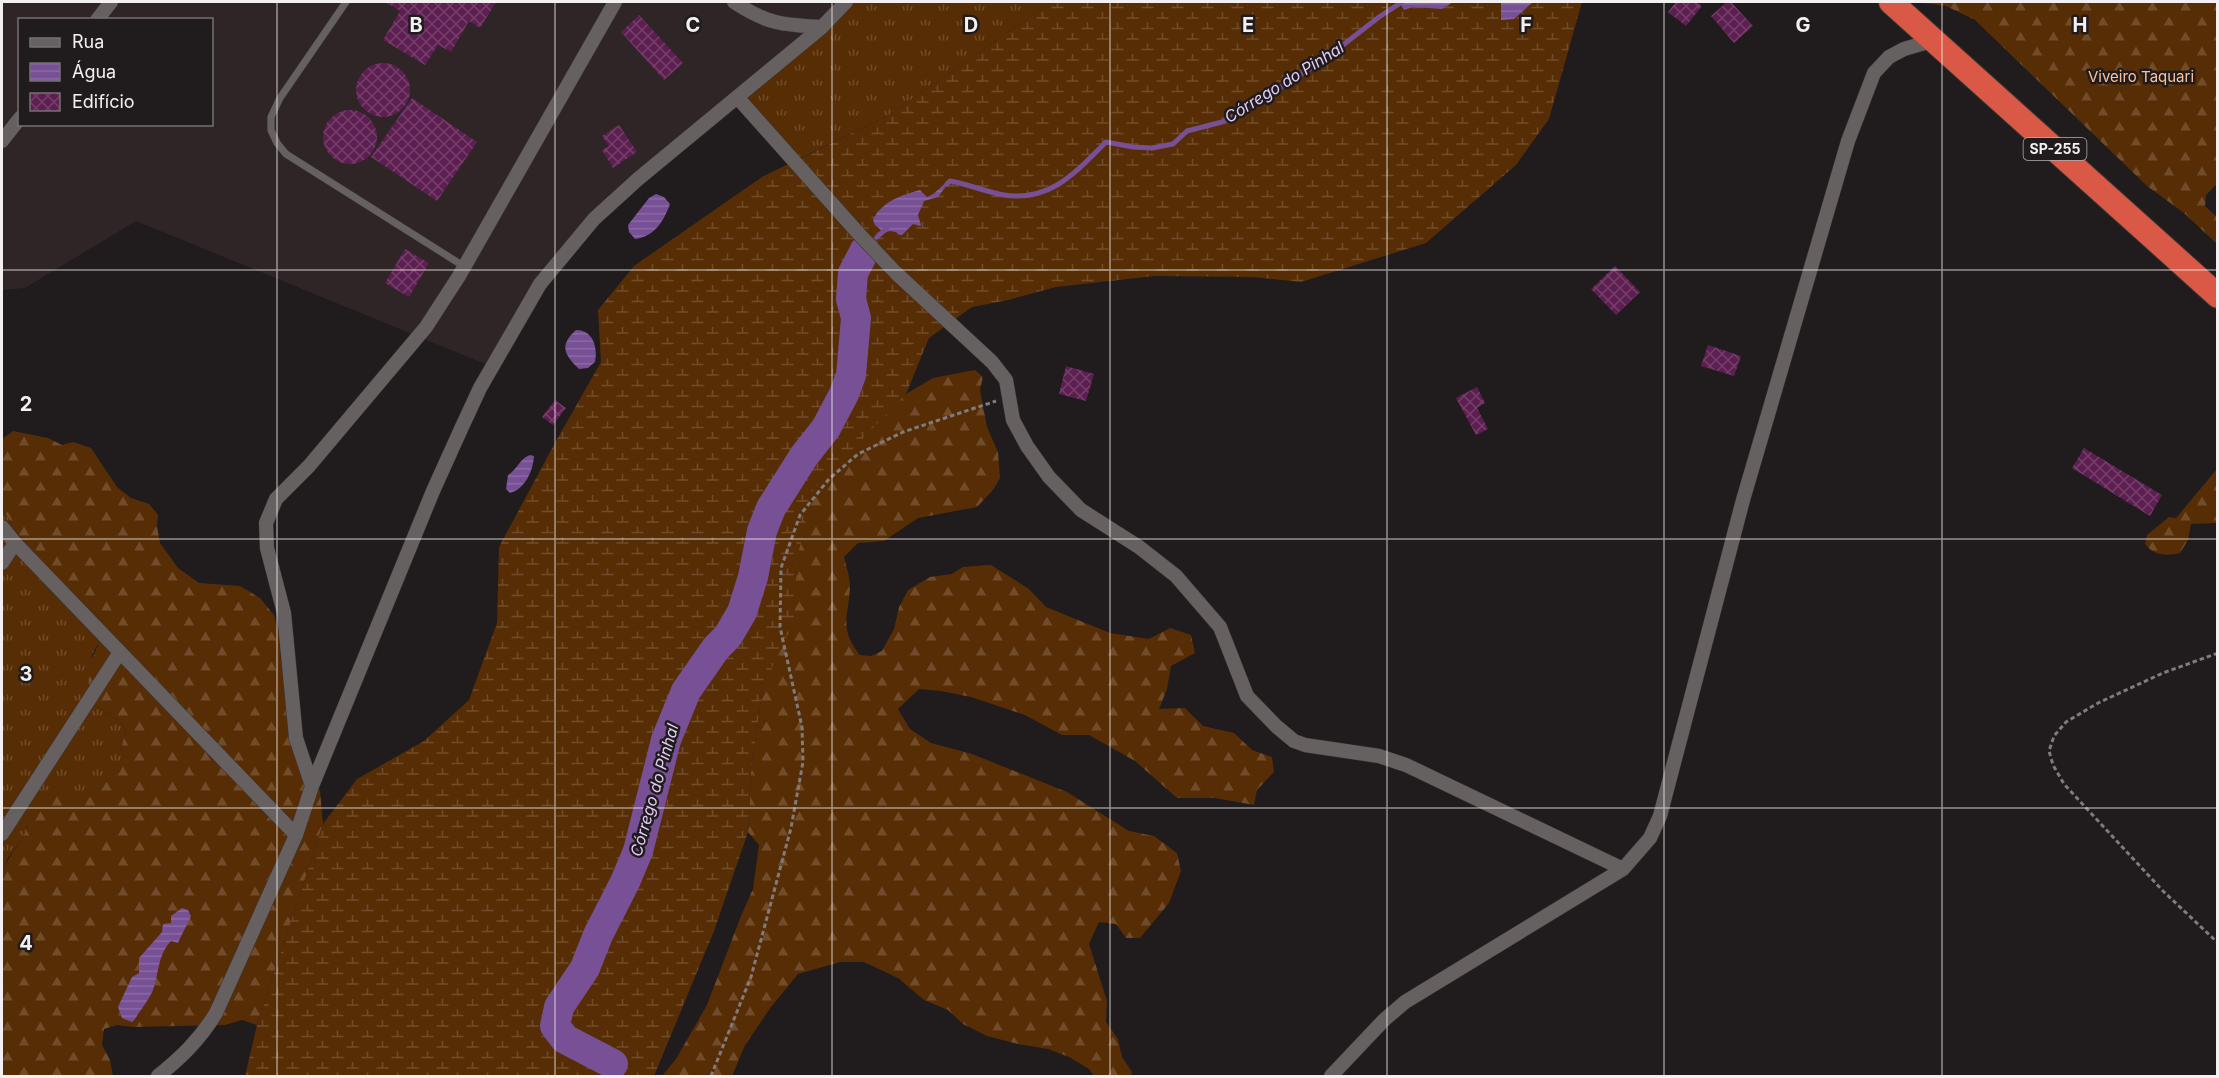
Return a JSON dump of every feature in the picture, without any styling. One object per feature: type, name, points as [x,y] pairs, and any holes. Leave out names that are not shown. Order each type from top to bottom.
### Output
[{"type":"highway","name":"SP-255","points":[[1892,2],[2214,289]]},
{"type":"street","points":[[99,18],[111,2]]},
{"type":"street","points":[[312,786],[296,738],[284,613],[267,548],[266,523],[276,499],[309,466],[426,327],[465,267],[615,2]]},
{"type":"street","points":[[734,2],[766,20],[786,25],[822,27]]},
{"type":"street","points":[[158,1077],[187,1053],[204,1033],[216,1013],[296,835],[312,786],[442,470],[480,388],[540,284],[594,219],[638,179],[822,27],[846,2]]},
{"type":"street","points":[[1331,1077],[1384,1020],[1405,1002],[1623,869],[1650,838],[1660,816],[1743,500],[1848,141],[1874,73],[1889,57],[1904,49],[1935,40]]},
{"type":"street","points":[[737,97],[896,273],[992,362],[1006,380],[1013,420],[1027,446],[1049,477],[1081,510],[1138,547],[1176,576],[1220,627],[1247,696],[1276,726],[1294,741],[1305,745],[1379,756],[1400,762],[1623,869]]},
{"type":"street","points":[[2,141],[18,121]]},
{"type":"street","points":[[2,527],[296,835]]},
{"type":"street","points":[[2,563],[15,543]]},
{"type":"street","points":[[2,834],[120,652]]},
{"type":"lane","points":[[346,2],[280,99],[271,117],[271,129],[286,154],[465,267]]},
{"type":"path","points":[[711,1077],[751,977],[791,828],[803,762],[802,727],[780,627],[782,568],[800,515],[830,479],[858,454],[903,432],[997,401],[1009,391]]},
{"type":"path","points":[[2217,653],[2163,672],[2090,708],[2066,722],[2054,736],[2049,751],[2053,765],[2064,784],[2163,891],[2217,943]]},
{"type":"shaded area","points":[[2,2],[837,2],[813,30],[554,258],[485,364],[136,221],[25,288],[2,290]]},
{"type":"green space","points":[[837,2],[1051,2],[889,115],[798,159],[737,91],[813,30]]},
{"type":"green space","points":[[1051,2],[1582,2],[1549,119],[1516,165],[1426,243],[1301,282],[1252,277],[1154,276],[1056,287],[972,307],[929,338],[906,394],[813,490],[797,559],[794,622],[763,686],[751,773],[748,832],[714,931],[654,1076],[245,1076],[257,1025],[323,824],[357,779],[424,741],[469,700],[497,623],[499,547],[601,362],[598,310],[634,266],[762,177],[889,115]]},
{"type":"green space","name":"Viveiro Taquari","points":[[1916,2],[2217,2],[2217,184],[2206,195],[2205,206],[2217,217],[2217,244],[2184,213],[2147,186],[1975,20],[1946,6]]},
{"type":"green space","points":[[975,370],[983,377],[980,390],[987,427],[998,452],[1000,478],[992,491],[977,507],[918,518],[884,541],[858,543],[844,557],[850,586],[846,622],[853,646],[860,655],[871,656],[882,651],[894,629],[899,607],[908,590],[930,577],[952,574],[963,567],[991,565],[1029,589],[1046,607],[1110,633],[1149,639],[1170,628],[1191,635],[1195,653],[1171,666],[1167,689],[1159,709],[1185,708],[1203,726],[1234,733],[1252,750],[1272,757],[1274,772],[1257,790],[1254,805],[1215,798],[1177,798],[1135,761],[1089,735],[1062,735],[1025,715],[971,697],[919,689],[898,709],[910,729],[931,743],[972,754],[1067,792],[1129,831],[1154,836],[1177,853],[1181,871],[1169,903],[1140,938],[1126,938],[1116,924],[1099,922],[1089,944],[1107,1001],[1106,1022],[1118,1039],[1122,1057],[1132,1072],[1131,1076],[1094,1076],[1089,1069],[1069,1057],[1048,1049],[987,1036],[963,1024],[948,1010],[924,1000],[898,978],[864,962],[840,962],[798,974],[771,1007],[745,1045],[732,1076],[662,1076],[676,1059],[707,1005],[753,889],[759,845],[748,832],[751,773],[763,686],[797,505],[861,430],[906,394],[933,378]]},
{"type":"green space","points":[[13,431],[48,438],[62,445],[73,442],[91,448],[117,487],[131,498],[149,504],[158,515],[160,543],[178,568],[199,583],[240,586],[260,598],[274,615],[279,635],[281,662],[295,691],[299,727],[320,791],[323,824],[257,1025],[242,1020],[225,1025],[133,1027],[117,1025],[104,1029],[102,1045],[110,1060],[113,1076],[2,1076],[2,872],[42,799],[55,792],[87,798],[98,791],[124,764],[121,749],[126,729],[117,719],[97,707],[89,684],[87,671],[100,640],[97,615],[79,601],[25,544],[2,508],[2,439]]},
{"type":"green space","points":[[2217,469],[2217,523],[2191,524],[2188,540],[2180,553],[2170,555],[2152,551],[2145,544],[2147,535],[2169,517],[2176,518]]},
{"type":"green space","points":[[2,508],[25,544],[79,601],[97,615],[100,640],[92,655],[97,707],[117,719],[126,729],[121,748],[125,764],[87,799],[56,792],[36,809],[22,839],[8,858],[2,872]]},
{"type":"water","points":[[1403,2],[1453,2],[1442,9],[1413,7],[1404,10],[1401,5]]},
{"type":"water","points":[[1501,2],[1533,2],[1514,19],[1501,20]]},
{"type":"water","points":[[950,181],[938,197],[924,201],[918,215],[920,226],[913,224],[902,235],[899,235],[890,231],[884,233],[875,225],[873,220],[887,203],[920,190],[927,197]]},
{"type":"water","points":[[656,194],[664,197],[670,204],[668,210],[653,232],[635,239],[629,232],[628,225],[649,198]]},
{"type":"water","points":[[576,330],[587,333],[595,345],[595,362],[588,368],[579,369],[567,354],[567,340]]},
{"type":"water","points":[[530,455],[534,456],[527,479],[520,488],[510,493],[506,489],[508,475]]},
{"type":"water","points":[[182,908],[188,910],[191,916],[178,943],[171,941],[167,946],[159,964],[153,990],[132,1022],[122,1018],[118,1007],[132,977],[139,973],[139,958],[162,932],[163,924],[171,923],[171,916]]},
{"type":"building","points":[[385,2],[496,2],[480,28],[469,21],[451,52],[438,45],[425,65],[383,40],[400,11]]},
{"type":"building","points":[[1676,2],[1696,2],[1702,6],[1686,26],[1668,12]]},
{"type":"building","points":[[1727,2],[1731,2],[1753,26],[1734,43],[1711,16]]},
{"type":"building","points":[[639,15],[683,63],[664,80],[621,32]]},
{"type":"building","points":[[383,63],[393,65],[402,71],[408,80],[410,90],[408,100],[402,109],[393,115],[383,117],[373,115],[364,109],[358,100],[356,90],[358,80],[364,71],[373,65]]},
{"type":"building","points":[[412,98],[477,142],[437,201],[371,157]]},
{"type":"building","points":[[350,110],[360,112],[369,118],[375,127],[377,137],[375,147],[369,156],[360,162],[350,164],[340,162],[331,156],[325,147],[323,137],[325,127],[331,118],[340,112]]},
{"type":"building","points":[[619,125],[637,152],[613,168],[602,150],[609,146],[602,136]]},
{"type":"building","points":[[405,249],[429,263],[409,297],[385,283]]},
{"type":"building","points":[[1615,266],[1640,292],[1616,315],[1591,289]]},
{"type":"building","points":[[1708,345],[1741,356],[1734,376],[1701,366]]},
{"type":"building","points":[[1066,366],[1094,374],[1086,401],[1059,394]]},
{"type":"building","points":[[1477,387],[1485,403],[1477,408],[1488,429],[1476,435],[1456,398]]},
{"type":"building","points":[[555,400],[566,408],[553,425],[542,417]]},
{"type":"building","points":[[2084,448],[2162,495],[2150,516],[2072,468]]},
{"type":"waterway","name":"Córrego do Pinhal","points":[[947,184],[950,181],[1004,195],[1036,194],[1073,174],[1106,142],[1152,148],[1173,144],[1187,131],[1222,122],[1240,113],[1325,59],[1402,2]]},
{"type":"waterway","name":"Córrego do Pinhal","points":[[877,237],[887,228]]},
{"type":"waterway","name":"Córrego do Pinhal","points":[[613,1064],[565,1039],[555,1026],[559,1007],[585,968],[638,851],[666,740],[686,691],[716,648],[728,636],[742,612],[753,577],[762,531],[771,508],[804,456],[826,428],[844,394],[851,375],[856,318],[851,299],[853,273],[865,250]]},
{"type":"waterway","name":"Córrego do Pinhal","points":[[608,1076],[613,1064]]}]
